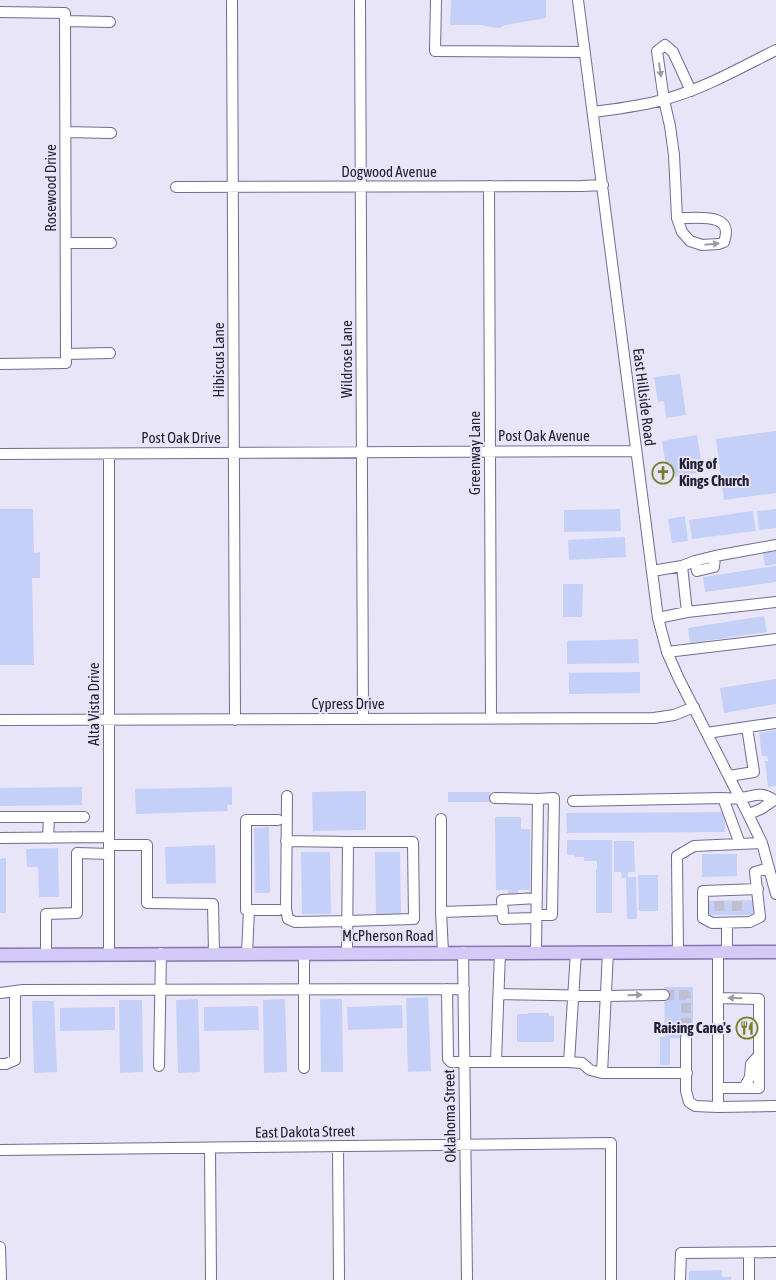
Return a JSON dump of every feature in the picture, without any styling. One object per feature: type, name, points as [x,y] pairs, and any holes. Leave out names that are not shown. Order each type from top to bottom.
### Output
[{"type":"main road","name":"McPherson Road","points":[[0,955],[776,952]]},
{"type":"street","name":"Hibiscus Lane","points":[[232,0],[235,720]]},
{"type":"street","name":"Wildrose Lane","points":[[360,0],[363,719]]},
{"type":"street","points":[[436,0],[436,51],[584,52]]},
{"type":"street","name":"East Hillside Road","points":[[578,0],[658,618],[667,652],[679,679],[762,843],[776,894]]},
{"type":"street","points":[[0,12],[110,22]]},
{"type":"street","name":"Rosewood Drive","points":[[65,17],[66,358]]},
{"type":"street","points":[[677,218],[718,219],[725,227],[726,239],[718,244],[702,245],[690,241],[682,232],[677,218],[674,155],[657,51],[665,45],[673,52],[691,91]]},
{"type":"street","points":[[593,112],[664,100],[691,91],[726,76],[776,50]]},
{"type":"street","points":[[66,132],[111,133]]},
{"type":"street","name":"Dogwood Avenue","points":[[176,187],[603,185]]},
{"type":"street","name":"Greenway Lane","points":[[489,186],[492,719]]},
{"type":"street","points":[[66,243],[111,243]]},
{"type":"street","points":[[0,364],[110,353]]},
{"type":"street","name":"Post Oak Avenue","points":[[362,452],[636,451]]},
{"type":"street","name":"Post Oak Drive","points":[[0,454],[362,452]]},
{"type":"street","name":"Alta Vista Drive","points":[[109,454],[109,954]]},
{"type":"street","points":[[652,571],[682,566],[714,556],[776,545]]},
{"type":"street","points":[[682,566],[687,612]]},
{"type":"street","points":[[658,618],[687,612],[776,602]]},
{"type":"street","points":[[667,652],[776,639]]},
{"type":"street","name":"Cypress Drive","points":[[0,720],[654,718],[674,715],[694,707]]},
{"type":"street","points":[[707,733],[776,723]]},
{"type":"street","points":[[729,776],[754,772],[747,727]]},
{"type":"street","points":[[573,801],[740,798],[754,795],[766,795],[774,800],[761,809],[749,814]]},
{"type":"street","points":[[286,841],[413,842],[414,918],[295,922],[288,919],[286,909],[286,841],[287,796]]},
{"type":"street","points":[[495,798],[554,798],[552,915],[503,919],[502,900],[537,898]]},
{"type":"street","points":[[723,798],[740,844]]},
{"type":"street","points":[[536,952],[538,799]]},
{"type":"street","points":[[0,817],[84,817]]},
{"type":"street","points":[[48,838],[49,817]]},
{"type":"street","points":[[441,819],[443,952]]},
{"type":"street","points":[[278,820],[246,820],[246,910],[279,910]]},
{"type":"street","points":[[0,838],[48,838],[109,845],[147,845],[146,903],[213,904],[214,953]]},
{"type":"street","points":[[347,953],[348,842]]},
{"type":"street","points":[[678,952],[677,856],[694,846],[762,843]]},
{"type":"street","points":[[46,954],[46,914],[77,913],[77,853],[109,845]]},
{"type":"street","points":[[758,889],[736,890],[719,896],[703,891],[703,918],[712,923],[728,920],[750,922],[760,917],[758,889],[755,872],[769,868]]},
{"type":"street","points":[[736,890],[737,901]]},
{"type":"street","points":[[248,953],[249,910]]},
{"type":"street","points":[[441,912],[503,910]]},
{"type":"street","points":[[718,1107],[718,998],[722,952],[728,920]]},
{"type":"street","name":"Oklahoma Street","points":[[464,952],[467,1280]]},
{"type":"street","points":[[496,1062],[500,952]]},
{"type":"street","points":[[569,1062],[576,952]]},
{"type":"street","points":[[602,1073],[608,952]]},
{"type":"street","points":[[159,1066],[160,953]]},
{"type":"street","points":[[304,953],[304,1068]]},
{"type":"street","points":[[447,989],[448,1060],[451,1062],[569,1062],[582,1063],[590,1070],[602,1073],[687,1073]]},
{"type":"street","points":[[0,993],[23,990],[464,989]]},
{"type":"street","points":[[0,1064],[6,1064],[15,1060],[14,991]]},
{"type":"street","points":[[499,994],[574,996],[664,995]]},
{"type":"street","points":[[718,998],[759,999],[759,1088],[718,1088]]},
{"type":"street","points":[[686,1038],[686,1091],[690,1102],[695,1106],[776,1106]]},
{"type":"street","name":"East Dakota Street","points":[[0,1150],[611,1143],[611,1280]]},
{"type":"street","points":[[338,1146],[339,1280]]},
{"type":"street","points":[[210,1148],[211,1280]]},
{"type":"street","points":[[0,1247],[1,1280]]},
{"type":"street","points":[[748,1252],[749,1280]]},
{"type":"street","points":[[680,1280],[680,1253],[776,1252]]},
{"type":"building","points":[[451,0],[546,0],[546,18],[505,25],[500,28],[482,25],[450,25]]},
{"type":"building","points":[[680,374],[686,415],[666,418],[664,401],[658,402],[654,377]]},
{"type":"building","points":[[776,431],[776,493],[724,500],[716,439]]},
{"type":"building","points":[[697,435],[703,472],[668,478],[662,441]]},
{"type":"building","points":[[0,509],[33,509],[34,553],[40,552],[40,578],[32,578],[34,665],[0,665]]},
{"type":"building","points":[[620,509],[621,531],[564,532],[564,510]]},
{"type":"building","points":[[776,509],[776,528],[759,530],[757,511]]},
{"type":"building","points":[[753,511],[756,531],[692,539],[689,520]]},
{"type":"building","points":[[685,516],[688,541],[672,543],[668,519]]},
{"type":"building","points":[[625,537],[626,557],[569,560],[568,540]]},
{"type":"building","points":[[776,551],[776,564],[765,566],[763,553]]},
{"type":"building","points":[[776,566],[776,582],[705,592],[703,577]]},
{"type":"building","points":[[563,584],[583,584],[582,617],[563,617]]},
{"type":"building","points":[[764,616],[767,632],[690,643],[688,628]]},
{"type":"building","points":[[638,639],[639,663],[567,664],[567,641]]},
{"type":"building","points":[[640,672],[640,693],[569,694],[569,673]]},
{"type":"building","points":[[776,679],[776,704],[724,713],[720,688]]},
{"type":"building","points":[[776,730],[776,786],[768,787],[765,761],[768,761],[767,756],[762,756],[759,733]]},
{"type":"building","points":[[82,787],[82,805],[0,806],[0,788]]},
{"type":"building","points":[[232,787],[232,805],[227,805],[228,811],[136,814],[135,789]]},
{"type":"building","points":[[366,791],[366,830],[313,831],[312,792]]},
{"type":"building","points":[[448,792],[490,792],[490,802],[448,802]]},
{"type":"building","points":[[725,812],[725,832],[567,833],[566,813]]},
{"type":"building","points":[[495,817],[521,817],[521,829],[530,829],[530,890],[518,890],[518,896],[508,896],[508,890],[496,890]]},
{"type":"building","points":[[269,827],[270,893],[255,893],[254,828]]},
{"type":"building","points":[[567,840],[612,840],[612,913],[596,913],[597,861],[584,861],[584,857],[567,855]]},
{"type":"building","points":[[614,841],[634,841],[635,872],[628,872],[628,877],[636,877],[637,919],[627,919],[626,878],[622,878],[621,872],[614,872]]},
{"type":"building","points":[[215,845],[216,883],[166,884],[165,847]]},
{"type":"building","points":[[58,848],[59,897],[39,897],[38,867],[27,867],[26,849]]},
{"type":"building","points":[[301,852],[330,852],[331,914],[302,914]]},
{"type":"building","points":[[375,852],[400,852],[401,914],[376,915]]},
{"type":"building","points":[[702,854],[737,854],[737,876],[702,877]]},
{"type":"building","points":[[6,858],[6,913],[0,913],[0,859]]},
{"type":"building","points":[[638,875],[658,875],[658,911],[639,911]]},
{"type":"building","points":[[757,900],[757,915],[706,915],[706,901]]},
{"type":"building","points":[[664,987],[693,987],[693,1038],[670,1038],[670,1065],[660,1065],[660,1037],[665,1037]]},
{"type":"building","points":[[428,997],[431,1071],[408,1072],[406,998]]},
{"type":"building","points":[[198,999],[200,1072],[178,1073],[176,1000]]},
{"type":"building","points":[[285,999],[287,1072],[264,1073],[263,1000]]},
{"type":"building","points":[[320,999],[342,999],[343,1072],[321,1072]]},
{"type":"building","points":[[119,1000],[142,1000],[143,1072],[120,1073]]},
{"type":"building","points":[[32,1001],[54,1001],[57,1072],[34,1073]]},
{"type":"building","points":[[402,1005],[403,1028],[348,1030],[347,1007]]},
{"type":"building","points":[[258,1006],[259,1030],[204,1031],[204,1007]]},
{"type":"building","points":[[115,1007],[115,1030],[60,1031],[60,1008]]},
{"type":"building","points":[[549,1013],[549,1016],[554,1016],[554,1042],[517,1042],[517,1014]]},
{"type":"building","points":[[722,1270],[722,1277],[731,1277],[731,1280],[689,1280],[689,1271]]},
{"type":"tunnel","points":[[719,901],[720,915]]},
{"type":"tunnel","points":[[737,901],[737,915]]},
{"type":"tunnel","points":[[664,995],[686,995],[686,1038]]},
{"type":"place","name":"King of Kings Church","points":[[663,473]]},
{"type":"place","name":"Raising Cane's","points":[[747,1028]]}]
